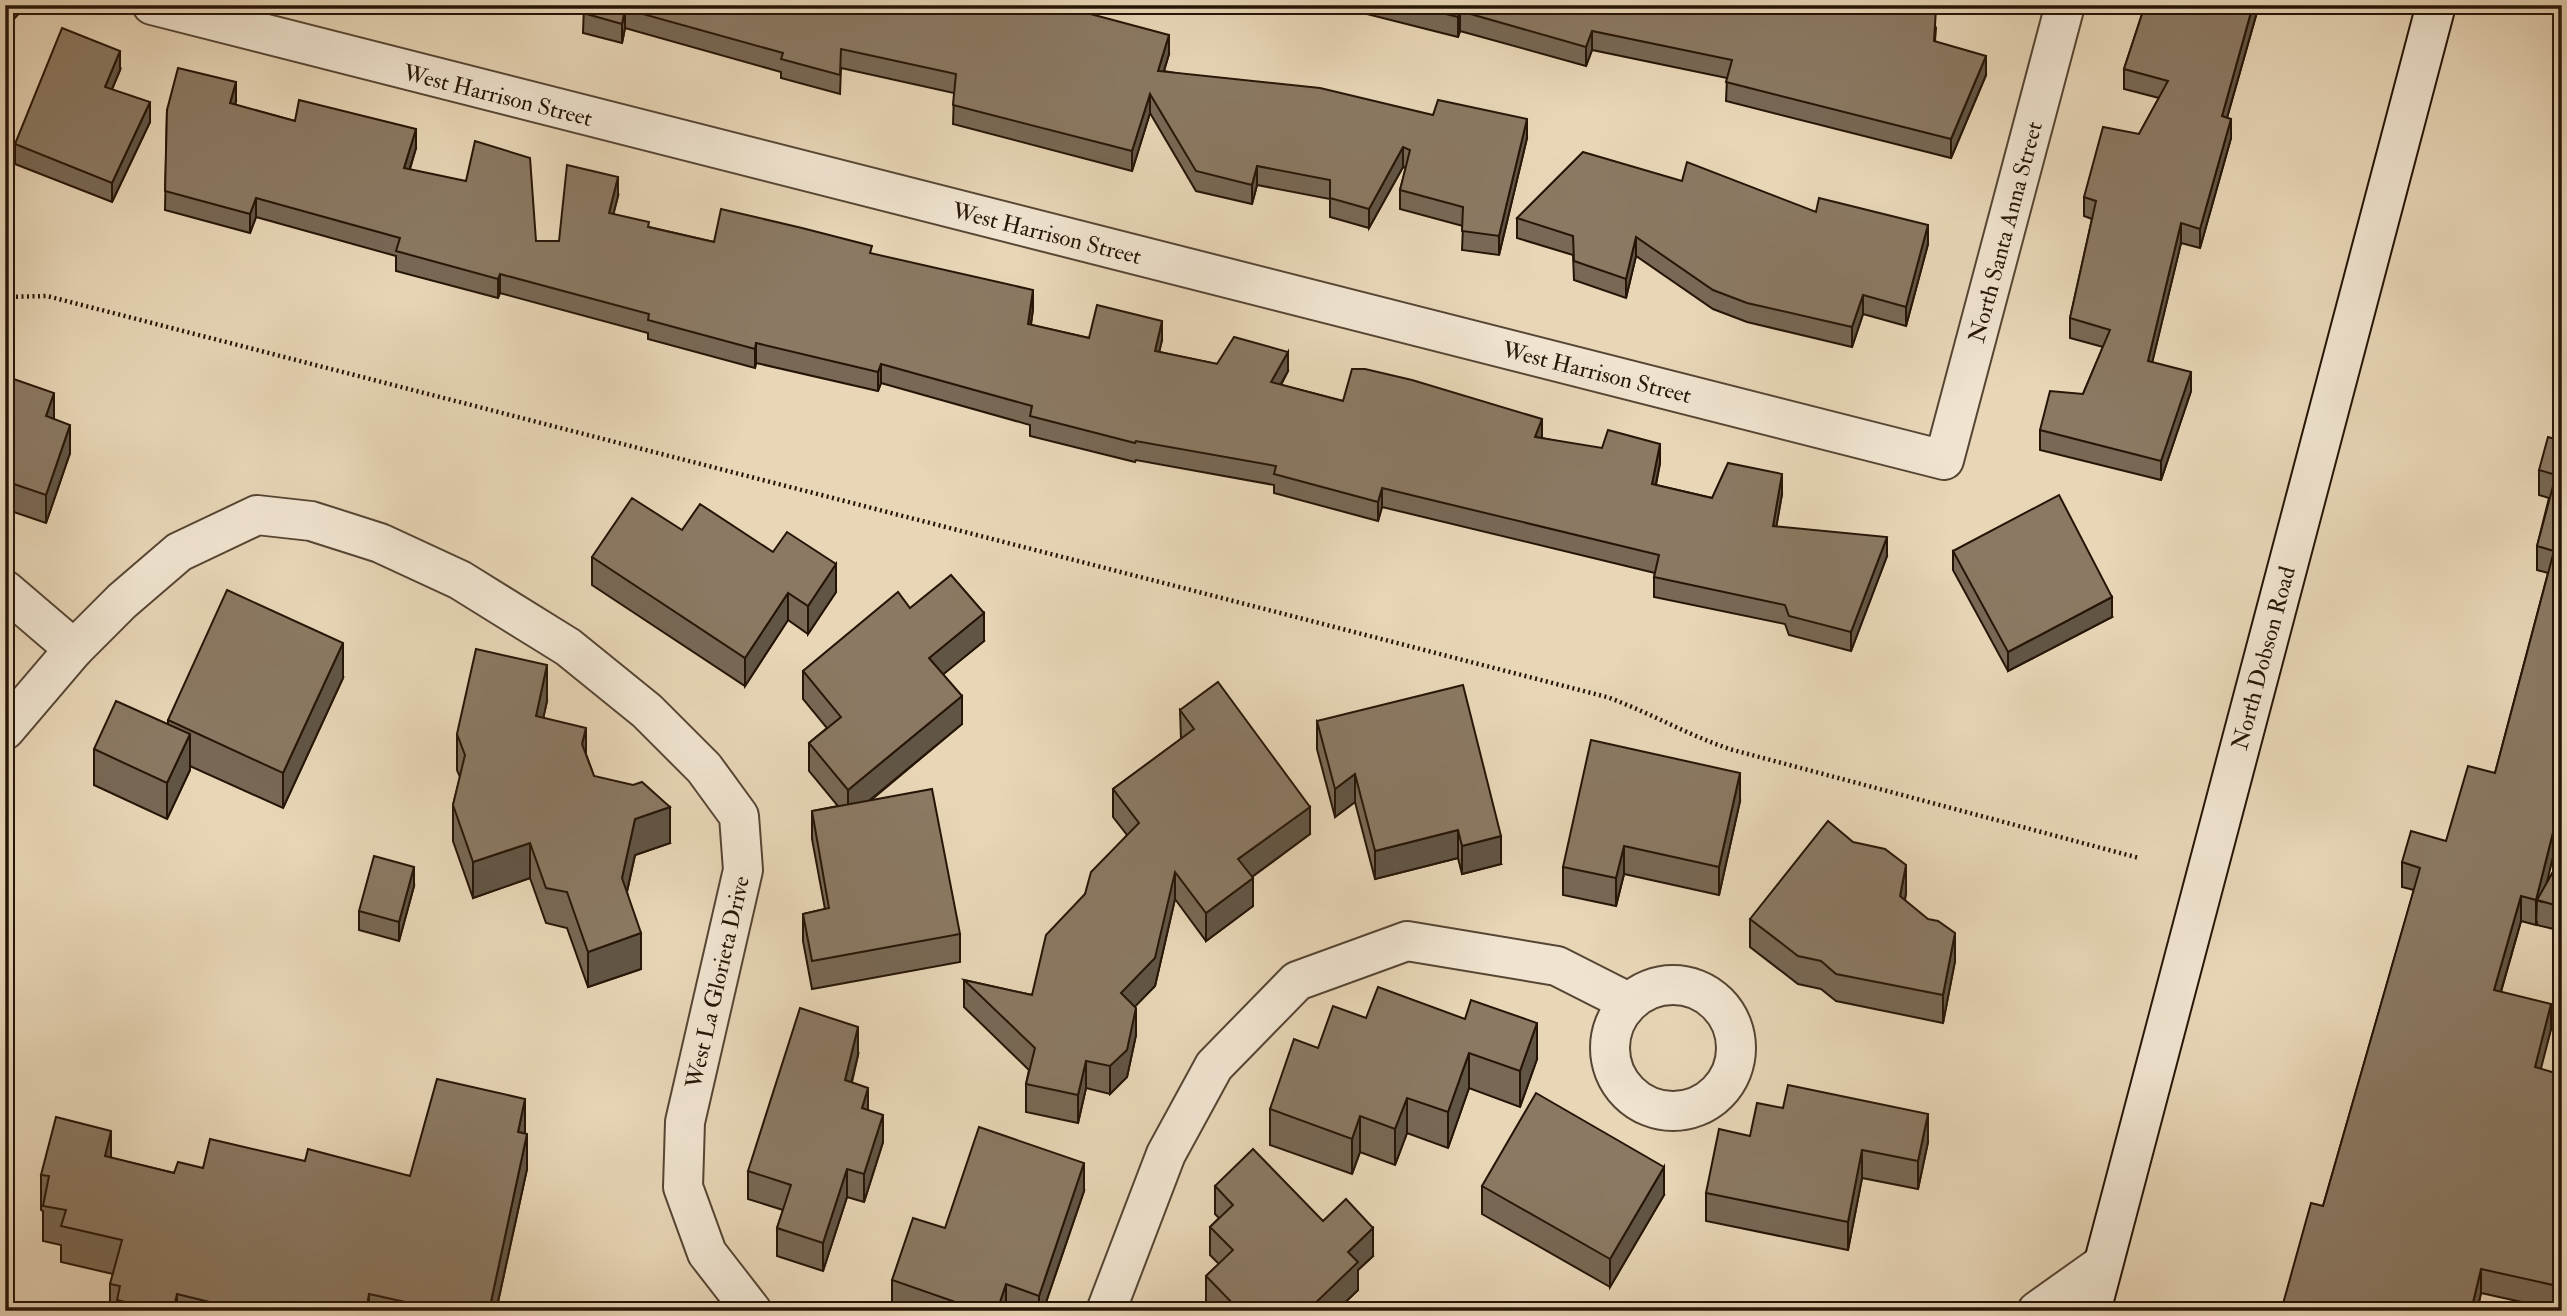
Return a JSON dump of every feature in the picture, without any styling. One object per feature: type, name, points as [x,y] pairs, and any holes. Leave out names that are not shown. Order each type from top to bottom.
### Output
[{"type":"street","name":"West Harrison Street","points":[[152,5],[1944,460]]},
{"type":"street","name":"North Santa Anna Street","points":[[1944,460],[2065,5]]},
{"type":"street","name":"North Dobson Road","points":[[2091,1311],[2436,5]]},
{"type":"street","name":"West La Glorieta Drive","points":[[5,730],[74,649],[122,601],[179,552],[257,515],[311,521],[380,542],[460,580],[568,647],[647,711],[704,768],[739,816],[743,870],[685,1122],[683,1187],[707,1253],[752,1311]]},
{"type":"street","points":[[5,590],[74,649]]},
{"type":"street","points":[[1106,1311],[1166,1154],[1214,1066],[1297,981],[1407,941],[1557,966],[1628,1002]]},
{"type":"street","points":[[2037,1311],[2103,1264]]},
{"type":"path","points":[[5,297],[47,296],[1607,696],[1641,709],[1687,734],[1733,750],[2139,858]]},
{"type":"building","points":[[584,5],[1057,5],[1169,35],[1158,71],[1320,88],[1433,115],[1438,100],[1527,119],[1499,236],[1462,231],[1463,207],[1400,190],[1410,150],[1403,147],[1369,209],[1330,198],[1330,180],[1257,166],[1252,185],[1196,171],[1150,94],[1132,151],[953,105],[956,74],[841,49],[840,75],[781,59],[783,53],[625,9],[622,24],[583,13]]},
{"type":"building","points":[[1410,5],[1926,5],[1936,9],[1934,41],[1986,56],[1951,139],[1726,82],[1732,60],[1592,31],[1586,47],[1460,11],[1458,17]]},
{"type":"building","points":[[2145,5],[2253,5],[2222,116],[2231,119],[2200,229],[2181,223],[2148,361],[2191,372],[2161,461],[2040,430],[2050,391],[2083,394],[2110,330],[2070,318],[2096,201],[2084,197],[2103,127],[2139,134],[2168,81],[2124,69]]},
{"type":"building","points":[[62,28],[120,51],[105,87],[150,102],[112,183],[15,144]]},
{"type":"building","points":[[178,68],[236,82],[230,103],[295,121],[299,100],[416,129],[404,168],[466,181],[475,141],[530,158],[536,241],[559,241],[567,165],[618,177],[609,213],[649,222],[648,227],[714,242],[721,209],[802,228],[872,246],[870,253],[1033,290],[1028,324],[1089,338],[1097,305],[1162,321],[1155,351],[1217,364],[1234,337],[1288,352],[1271,382],[1343,401],[1352,369],[1365,369],[1412,380],[1542,419],[1535,437],[1602,448],[1608,430],[1660,444],[1652,484],[1712,498],[1728,463],[1782,474],[1773,526],[1887,537],[1851,632],[1789,616],[1785,605],[1654,577],[1659,555],[1382,488],[1378,502],[1274,474],[1276,466],[1136,441],[1135,443],[1030,416],[1032,406],[881,364],[878,372],[756,343],[755,349],[648,320],[649,314],[500,274],[498,279],[396,251],[400,238],[256,198],[250,214],[165,191],[167,110]]},
{"type":"building","points":[[1583,152],[1682,181],[1687,162],[1816,212],[1819,198],[1928,225],[1906,307],[1863,295],[1852,327],[1747,303],[1713,290],[1636,237],[1626,279],[1574,261],[1573,236],[1517,218]]},
{"type":"building","points":[[5,376],[54,393],[46,416],[70,425],[46,495],[5,481]]},
{"type":"building","points":[[2548,437],[2562,441],[2562,797],[2536,900],[2521,896],[2494,990],[2551,1004],[2535,1067],[2562,1075],[2562,1287],[2481,1269],[2471,1311],[2281,1311],[2311,1203],[2323,1206],[2420,868],[2402,862],[2411,831],[2446,841],[2468,766],[2495,773],[2554,551],[2537,546],[2556,475],[2539,470]]},
{"type":"building","points":[[2059,495],[2112,597],[2008,652],[1953,551]]},
{"type":"building","points":[[632,498],[682,530],[700,504],[773,552],[787,532],[836,564],[808,606],[788,593],[745,658],[592,557]]},
{"type":"building","points":[[951,575],[984,613],[929,658],[962,696],[848,790],[809,743],[841,717],[803,671],[898,592],[910,608]]},
{"type":"building","points":[[227,590],[343,643],[283,773],[168,720]]},
{"type":"building","points":[[476,649],[547,665],[536,716],[586,728],[582,744],[594,776],[633,785],[642,782],[670,807],[635,819],[622,878],[641,933],[588,952],[567,892],[546,888],[530,843],[473,862],[453,805],[465,755],[457,734]]},
{"type":"building","points":[[1218,682],[1310,807],[1238,859],[1253,878],[1206,913],[1175,872],[1155,958],[1121,993],[1136,1008],[1127,1050],[1110,1066],[1086,1061],[1078,1095],[1026,1084],[1035,1048],[964,980],[1032,995],[1046,935],[1085,894],[1091,872],[1139,823],[1113,789],[1194,729],[1180,710]]},
{"type":"building","points":[[1463,685],[1501,836],[1462,846],[1458,830],[1375,851],[1355,774],[1335,789],[1317,721]]},
{"type":"building","points":[[116,701],[190,734],[167,783],[94,749]]},
{"type":"building","points":[[1591,740],[1740,773],[1719,867],[1624,846],[1616,878],[1563,867]]},
{"type":"building","points":[[932,789],[960,934],[812,961],[803,914],[829,908],[812,811]]},
{"type":"building","points":[[1828,821],[1853,842],[1885,849],[1906,865],[1900,896],[1928,919],[1938,921],[1955,933],[1943,995],[1836,974],[1821,961],[1798,956],[1750,919]]},
{"type":"building","points":[[374,856],[414,867],[399,922],[359,911]]},
{"type":"building","points":[[2562,856],[2562,907],[2537,900]]},
{"type":"building","points":[[1378,987],[1465,1019],[1471,1000],[1537,1023],[1520,1071],[1469,1053],[1448,1112],[1407,1098],[1395,1129],[1360,1116],[1352,1139],[1270,1109],[1294,1039],[1318,1048],[1333,1006],[1366,1018]]},
{"type":"building","points":[[800,1008],[858,1027],[845,1080],[868,1088],[862,1108],[883,1115],[864,1174],[847,1169],[823,1243],[777,1228],[791,1185],[748,1171]]},
{"type":"building","points":[[437,1079],[525,1099],[518,1132],[527,1134],[489,1311],[446,1311],[369,1294],[366,1311],[246,1311],[177,1294],[173,1311],[123,1311],[125,1302],[117,1300],[120,1286],[110,1284],[122,1240],[61,1226],[66,1210],[43,1206],[49,1176],[41,1175],[56,1117],[111,1131],[105,1156],[174,1173],[178,1162],[203,1168],[210,1139],[305,1161],[308,1149],[410,1176]]},
{"type":"building","points":[[1788,1085],[1928,1114],[1918,1161],[1862,1150],[1848,1222],[1706,1193],[1719,1129],[1750,1136],[1757,1103],[1783,1108]]},
{"type":"building","points":[[1536,1093],[1664,1167],[1610,1259],[1482,1186]]},
{"type":"building","points":[[979,1127],[1084,1163],[1039,1296],[1006,1284],[997,1311],[981,1311],[892,1280],[913,1218],[945,1228]]},
{"type":"building","points":[[1253,1149],[1323,1221],[1346,1199],[1373,1228],[1348,1252],[1358,1262],[1307,1311],[1240,1311],[1206,1276],[1233,1250],[1210,1227],[1233,1205],[1215,1186]]},
{"type":"building","points":[[1774,1308],[1774,1311],[1721,1310]]}]
